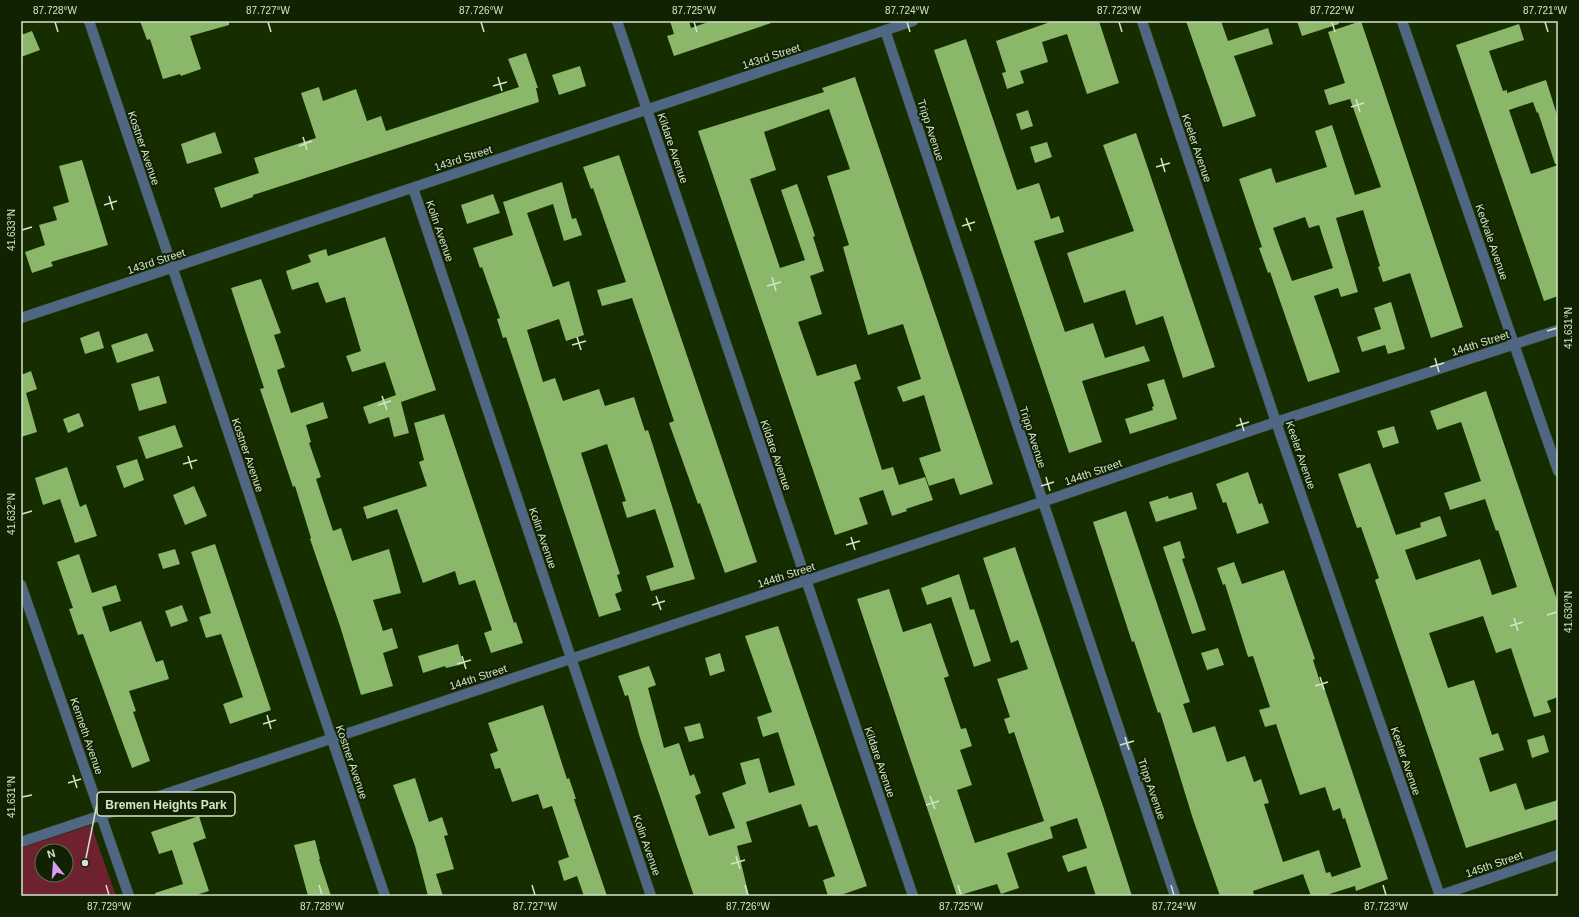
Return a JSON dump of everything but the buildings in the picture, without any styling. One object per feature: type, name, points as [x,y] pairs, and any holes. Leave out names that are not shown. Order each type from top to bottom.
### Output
[{"type":"street","name":"Kostner Avenue","points":[[89,21],[385,896]]},
{"type":"street","name":"Kildare Avenue","points":[[617,21],[913,896]]},
{"type":"street","name":"143rd Street","points":[[21,318],[913,21]]},
{"type":"street","name":"Keeler Avenue","points":[[1142,21],[1276,422],[1439,896]]},
{"type":"street","name":"Kedvale Avenue","points":[[1402,21],[1516,344],[1558,471]]},
{"type":"street","name":"Tripp Avenue","points":[[885,30],[1042,502],[1176,896]]},
{"type":"street","name":"Kolin Avenue","points":[[413,188],[651,896]]},
{"type":"street","name":"144th Street","points":[[21,842],[1042,502],[1276,422],[1558,330]]},
{"type":"street","name":"Kenneth Avenue","points":[[21,585],[129,896]]},
{"type":"street","name":"145th Street","points":[[1439,896],[1558,856]]},
{"type":"shaded area","points":[[91,825],[116,896],[21,896],[21,848],[34,844],[34,883],[74,883],[74,843],[36,843]]},
{"type":"place","name":"Bremen Heights Park","points":[[85,863]]}]
